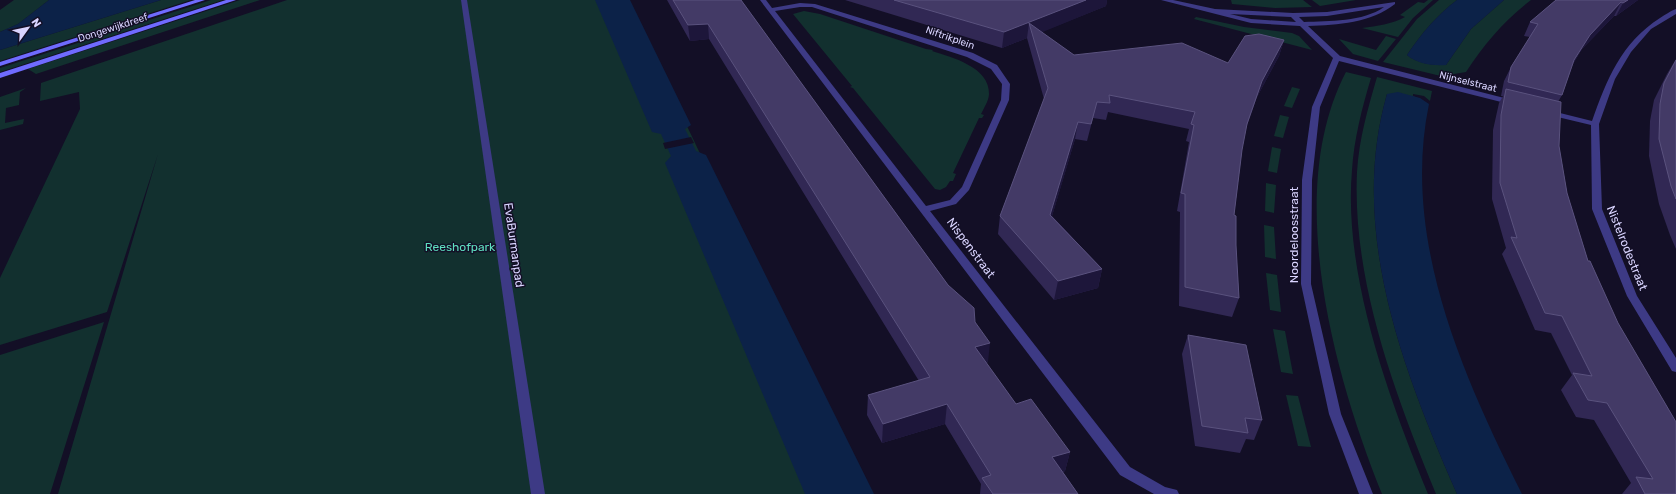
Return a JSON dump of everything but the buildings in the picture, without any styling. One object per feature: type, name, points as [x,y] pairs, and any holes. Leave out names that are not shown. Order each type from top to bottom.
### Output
[{"type":"street","name":"Dongewijkdreef","points":[[0,64],[202,0]]},
{"type":"street","name":"Dongewijkdreef","points":[[0,76],[233,0]]},
{"type":"street","name":"EvaBurmanpad","points":[[464,0],[538,494]]},
{"type":"street","name":"Nispenstraat","points":[[762,0],[1126,471],[1162,492],[1172,494]]},
{"type":"street","points":[[1164,0],[1215,11],[1242,19],[1268,23],[1302,24],[1360,19],[1380,13],[1390,8],[1396,2]]},
{"type":"street","points":[[1215,11],[1293,15],[1347,12],[1396,2]]},
{"type":"street","name":"Niftrikplein","points":[[770,10],[800,5],[813,5],[970,54],[994,68],[1006,84],[1005,100],[966,188],[953,202],[925,210]]},
{"type":"street","name":"Nistelrodestraat","points":[[1676,11],[1649,28],[1628,52],[1611,79],[1595,124],[1597,208],[1632,296],[1676,368]]},
{"type":"street","points":[[1293,15],[1337,58]]},
{"type":"street","name":"Nijnselstraat","points":[[1337,58],[1520,105]]},
{"type":"street","name":"Noordeloosstraat","points":[[1337,58],[1316,107],[1307,180],[1306,284],[1335,414],[1366,494]]},
{"type":"street","points":[[1542,111],[1595,124]]},
{"type":"green space","points":[[14,0],[49,0],[18,24],[0,32],[0,10]]},
{"type":"green space","points":[[161,0],[191,0],[0,61],[0,50]]},
{"type":"green space","points":[[211,0],[223,0],[0,72],[0,68]]},
{"type":"green space","points":[[240,0],[260,0],[36,74],[28,69]]},
{"type":"green space","name":"Reeshofpark","points":[[287,0],[627,0],[862,494],[58,494],[158,154],[107,312],[0,345],[0,278],[80,109],[79,92],[40,101],[41,83]]},
{"type":"green space","points":[[1231,0],[1303,0],[1312,7],[1275,8],[1232,4]]},
{"type":"green space","points":[[1312,0],[1356,0],[1320,6]]},
{"type":"green space","points":[[1428,0],[1433,0],[1413,18],[1398,37],[1362,28],[1384,24],[1405,17],[1400,15],[1418,2],[1424,3]]},
{"type":"green space","points":[[1439,0],[1457,0],[1430,25],[1407,55],[1416,60],[1436,65],[1446,65],[1471,29],[1504,0],[1531,0],[1495,33],[1466,72],[1448,75],[1449,78],[1383,62],[1417,19]]},
{"type":"green space","points":[[804,11],[820,14],[933,50],[932,51],[959,60],[976,70],[983,77],[988,85],[989,94],[981,114],[984,115],[982,118],[979,118],[953,173],[956,174],[953,181],[950,181],[946,187],[940,190],[935,189],[853,88],[850,87],[852,86],[793,14]]},
{"type":"green space","points":[[1196,17],[1244,27],[1292,33],[1299,36],[1312,50],[1194,19]]},
{"type":"green space","points":[[1386,36],[1396,39],[1378,61],[1353,54],[1339,39],[1376,50]]},
{"type":"green space","points":[[1346,72],[1371,78],[1359,124],[1352,170],[1351,210],[1355,251],[1362,293],[1384,377],[1398,418],[1428,494],[1382,494],[1364,447],[1347,395],[1333,340],[1322,283],[1317,227],[1318,172],[1327,120]]},
{"type":"green space","points":[[1377,77],[1432,91],[1430,101],[1424,96],[1413,94],[1413,96],[1417,98],[1400,94],[1387,94],[1377,145],[1374,196],[1378,248],[1387,298],[1401,349],[1418,398],[1457,494],[1436,494],[1406,417],[1379,336],[1361,254],[1357,213],[1358,160],[1367,112]]},
{"type":"green space","points":[[1292,87],[1300,89],[1292,108],[1284,106]]},
{"type":"green space","points":[[26,88],[20,92],[19,105],[6,108],[5,123],[24,119],[23,124],[0,130],[0,97]]},
{"type":"green space","points":[[1280,115],[1289,117],[1283,138],[1274,136]]},
{"type":"green space","points":[[1272,147],[1281,149],[1277,173],[1268,171]]},
{"type":"green space","points":[[1266,183],[1276,185],[1274,213],[1265,211]]},
{"type":"green space","points":[[1264,225],[1274,227],[1276,259],[1265,257]]},
{"type":"green space","points":[[1266,273],[1277,275],[1281,312],[1270,310]]},
{"type":"green space","points":[[104,322],[50,494],[0,494],[0,355]]},
{"type":"green space","points":[[1273,329],[1285,331],[1293,374],[1281,372]]},
{"type":"green space","points":[[1286,395],[1298,396],[1311,447],[1298,446]]},
{"type":"water","points":[[49,0],[161,0],[0,50],[0,32],[18,24]]},
{"type":"water","points":[[595,0],[630,0],[691,125],[685,129],[696,151],[706,155],[874,494],[805,494],[665,163],[671,156],[661,134],[652,132]]},
{"type":"water","points":[[1457,0],[1504,0],[1471,29],[1446,65],[1425,64],[1407,55],[1430,25]]},
{"type":"water","points":[[1398,92],[1420,98],[1429,104],[1423,155],[1423,205],[1431,256],[1443,305],[1459,354],[1500,449],[1522,494],[1457,494],[1418,398],[1401,349],[1387,298],[1378,248],[1374,196],[1377,145],[1387,94]]},
{"type":"pier","points":[[691,137],[694,143],[665,149],[663,143]]}]
